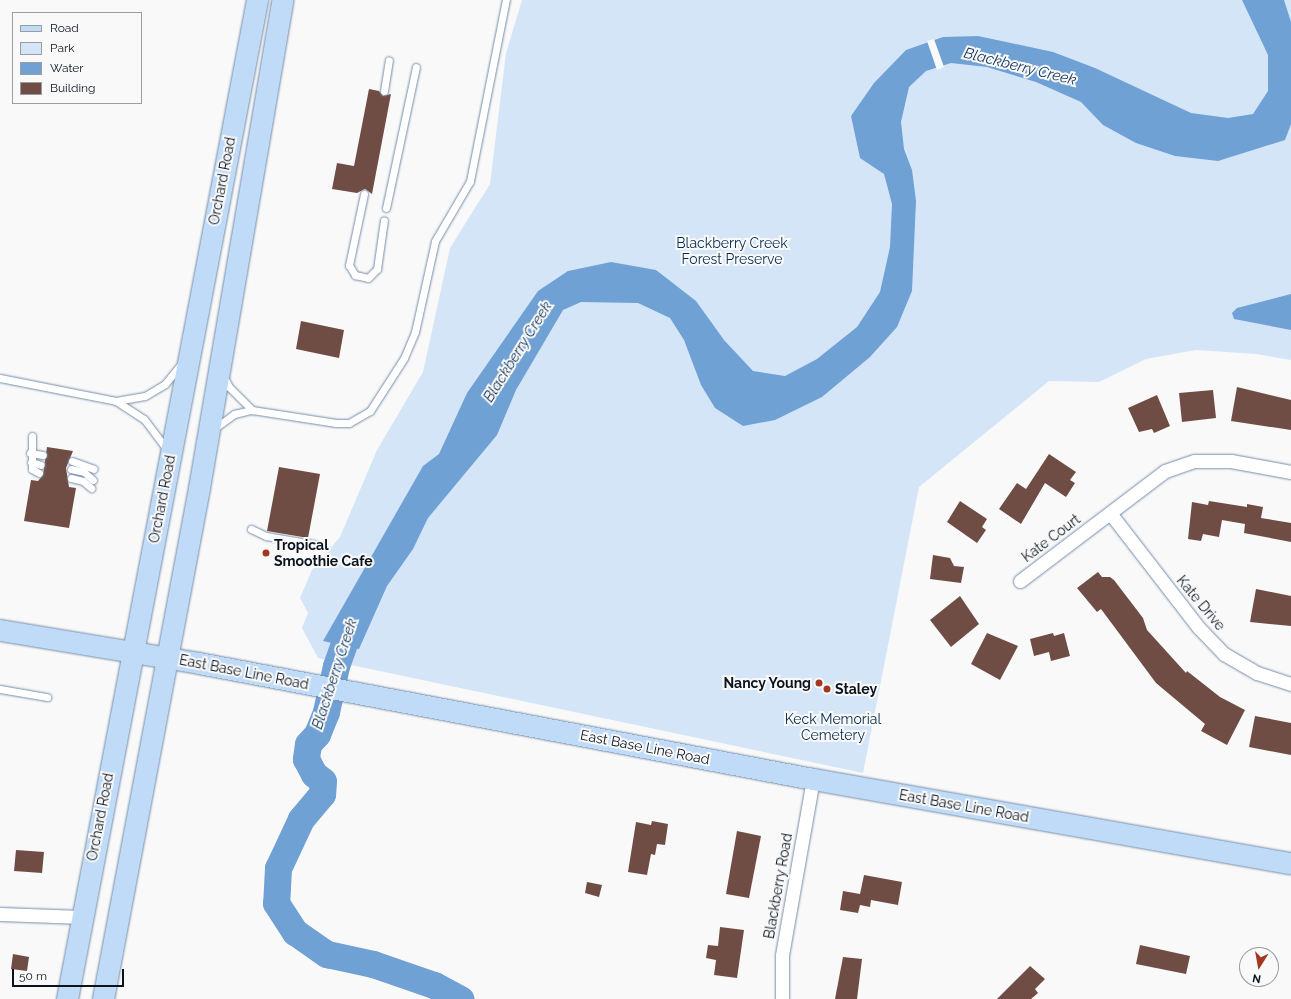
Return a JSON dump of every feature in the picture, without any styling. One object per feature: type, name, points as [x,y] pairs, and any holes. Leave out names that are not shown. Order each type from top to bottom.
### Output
[{"type":"main road","name":"Orchard Road","points":[[67,999],[123,694],[257,0]]},
{"type":"main road","name":"Orchard Road","points":[[103,999],[168,657],[208,435],[282,0]]},
{"type":"main road","name":"East Base Line Road","points":[[0,630],[168,657],[813,779],[1291,863]]},
{"type":"street","name":"Kate Court","points":[[1020,581],[1165,471],[1194,461],[1231,461],[1291,472]]},
{"type":"street","name":"Kate Drive","points":[[1105,517],[1199,628],[1224,654],[1257,673],[1291,684]]},
{"type":"street","name":"Blackberry Road","points":[[782,999],[782,956],[813,779]]},
{"type":"street","points":[[0,914],[82,917]]},
{"type":"lane","points":[[208,435],[234,414],[252,410],[349,423],[370,411],[404,358],[415,332],[435,241],[470,181],[506,0]]},
{"type":"lane","points":[[384,91],[389,60]]},
{"type":"lane","points":[[386,208],[416,67]]},
{"type":"lane","points":[[364,194],[349,265],[355,275],[368,278],[377,269],[384,220]]},
{"type":"lane","points":[[0,378],[116,401],[145,396],[165,384],[190,352]]},
{"type":"lane","points":[[221,360],[229,386],[252,410]]},
{"type":"lane","points":[[116,401],[144,419],[170,454]]},
{"type":"lane","points":[[32,436],[30,453],[32,469],[39,473]]},
{"type":"lane","points":[[30,453],[43,455]]},
{"type":"lane","points":[[72,461],[94,469]]},
{"type":"lane","points":[[31,462],[41,465]]},
{"type":"lane","points":[[71,469],[84,472],[93,480]]},
{"type":"lane","points":[[71,478],[83,481],[91,488]]},
{"type":"lane","points":[[251,529],[266,536],[314,544]]},
{"type":"lane","points":[[0,689],[47,697]]},
{"type":"green space","name":"Blackberry Creek Forest Preserve","points":[[522,0],[1291,0],[1291,360],[1256,354],[1196,350],[1146,359],[1099,382],[1049,381],[919,487],[863,773],[318,658],[302,628],[308,613],[300,598],[312,570],[340,537],[377,450],[423,372],[450,248],[490,184],[506,53]]},
{"type":"water","points":[[1242,0],[1284,0],[1291,22],[1291,124],[1285,140],[1218,161],[1175,156],[1136,143],[1103,125],[1081,102],[1036,82],[987,67],[951,63],[926,71],[909,87],[901,122],[904,149],[912,170],[916,201],[912,291],[897,327],[870,357],[822,397],[775,420],[743,426],[715,408],[701,385],[684,340],[670,318],[638,303],[581,302],[563,310],[516,390],[497,435],[428,518],[413,549],[387,586],[359,649],[323,641],[423,466],[439,454],[467,393],[538,291],[568,271],[611,262],[656,270],[696,301],[724,340],[753,371],[785,376],[817,359],[857,327],[880,292],[890,247],[892,204],[884,174],[860,158],[851,116],[874,83],[906,50],[943,37],[978,36],[1053,52],[1095,68],[1191,113],[1228,118],[1253,114],[1268,91],[1268,55]]},
{"type":"water","points":[[1291,294],[1291,330],[1234,319],[1232,313],[1237,308]]},
{"type":"pier","points":[[934,39],[944,67],[937,70],[927,41]]},
{"type":"building","points":[[369,89],[379,91],[383,96],[391,94],[372,194],[365,189],[357,193],[332,189],[337,163],[354,166]]},
{"type":"building","points":[[301,321],[344,330],[339,358],[296,349]]},
{"type":"building","points":[[1237,387],[1291,400],[1291,430],[1231,421]]},
{"type":"building","points":[[1213,390],[1216,418],[1182,422],[1179,393]]},
{"type":"building","points":[[1157,395],[1170,426],[1154,433],[1152,429],[1139,432],[1128,408]]},
{"type":"building","points":[[47,447],[73,451],[66,468],[69,487],[76,488],[69,528],[24,521],[31,480],[38,481],[43,475]]},
{"type":"building","points":[[1049,454],[1076,472],[1070,480],[1075,483],[1066,497],[1045,483],[1021,524],[999,509],[1017,483],[1026,489]]},
{"type":"building","points":[[279,467],[320,474],[308,538],[267,531]]},
{"type":"building","points":[[960,501],[987,519],[982,527],[986,530],[977,543],[947,522]]},
{"type":"building","points":[[1209,501],[1247,507],[1247,504],[1263,507],[1261,518],[1291,523],[1291,542],[1244,533],[1245,524],[1222,520],[1219,537],[1203,534],[1201,541],[1188,539],[1192,502],[1208,505]]},
{"type":"building","points":[[933,555],[950,558],[954,566],[964,567],[961,583],[930,579]]},
{"type":"building","points":[[1098,572],[1102,577],[1110,577],[1114,580],[1143,618],[1147,630],[1186,673],[1187,671],[1220,697],[1245,710],[1227,745],[1201,731],[1205,724],[1156,683],[1101,609],[1097,612],[1077,588]]},
{"type":"building","points":[[1256,589],[1291,596],[1291,626],[1250,622]]},
{"type":"building","points":[[960,596],[979,624],[951,647],[930,620]]},
{"type":"building","points":[[987,633],[1018,646],[1000,680],[971,664]]},
{"type":"building","points":[[1053,633],[1054,636],[1064,633],[1070,656],[1051,661],[1049,652],[1034,656],[1030,639]]},
{"type":"building","points":[[1255,716],[1291,723],[1291,755],[1249,747]]},
{"type":"building","points":[[652,821],[668,824],[665,845],[657,844],[655,855],[651,854],[647,875],[628,872],[636,822],[651,825]]},
{"type":"building","points":[[737,831],[761,836],[749,898],[726,894]]},
{"type":"building","points":[[16,850],[44,852],[42,873],[14,871]]},
{"type":"building","points":[[864,875],[902,882],[898,905],[871,900],[870,907],[860,905],[858,913],[840,910],[843,891],[860,894]]},
{"type":"building","points":[[587,882],[602,885],[599,897],[585,893]]},
{"type":"building","points":[[720,927],[744,930],[737,978],[714,975],[716,960],[706,958],[708,945],[718,946]]},
{"type":"building","points":[[1140,945],[1190,956],[1186,974],[1136,964]]},
{"type":"building","points":[[13,954],[29,957],[27,971],[11,969]]},
{"type":"building","points":[[843,957],[862,959],[857,999],[835,999]]},
{"type":"building","points":[[1030,966],[1045,979],[1035,989],[1038,993],[1031,999],[997,999]]},
{"type":"waterway","name":"Blackberry Creek","points":[[356,610],[336,666],[326,712],[317,734],[308,744],[306,759],[314,774],[323,781],[322,794],[301,819],[278,868],[276,903],[295,932],[327,954],[373,964],[434,985],[460,999]]},
{"type":"place","name":"Tropical Smoothie Cafe","points":[[266,553]]},
{"type":"place","name":"Nancy Young","points":[[819,683]]},
{"type":"place","name":"Staley","points":[[827,689]]},
{"type":"park label","name":"Keck Memorial Cemetery","points":[[833,728]]}]
